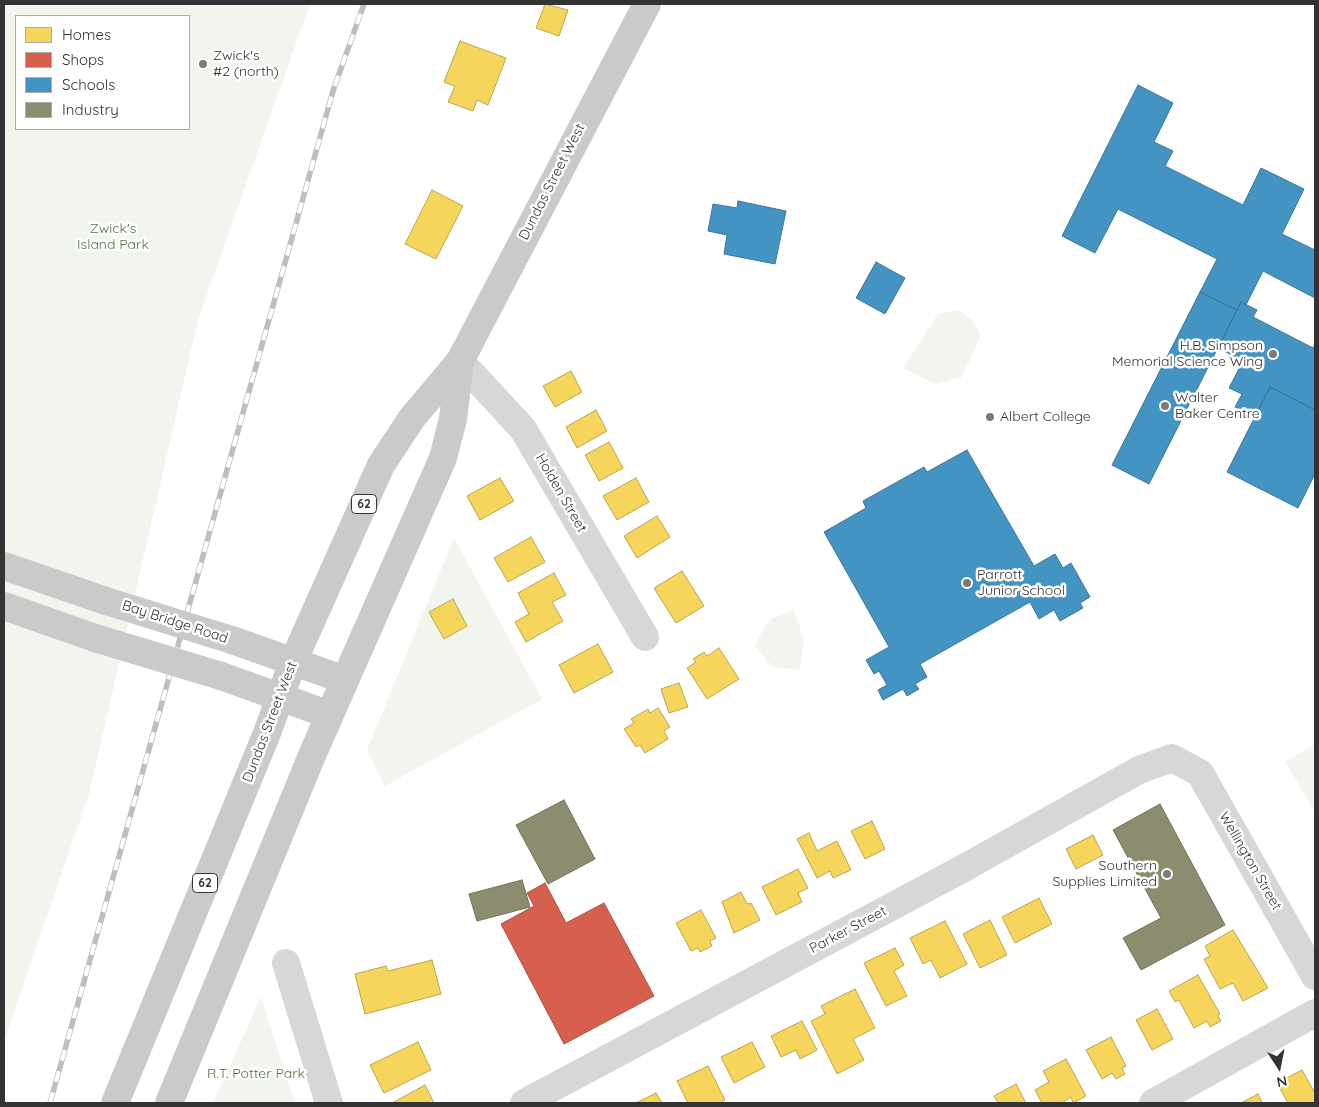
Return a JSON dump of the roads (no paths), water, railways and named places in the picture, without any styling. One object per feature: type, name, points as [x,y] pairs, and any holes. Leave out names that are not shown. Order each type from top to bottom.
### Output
[{"type":"main road","name":"Dundas Street West","points":[[115,1103],[294,662],[381,465],[412,418],[460,361],[647,4]]},
{"type":"main road","name":"Dundas Street West","points":[[169,1103],[330,715],[443,458],[453,419],[460,361]]},
{"type":"main road","name":"Bay Bridge Road","points":[[4,566],[106,601],[232,640],[345,680]]},
{"type":"main road","points":[[4,606],[95,638],[221,676],[330,715]]},
{"type":"street","name":"Holden Street","points":[[460,361],[523,429],[645,637]]},
{"type":"street","name":"Wellington Street","points":[[1172,758],[1200,774],[1315,976]]},
{"type":"street","name":"Parker Street","points":[[524,1103],[964,868],[1139,770],[1172,758]]},
{"type":"street","points":[[286,963],[328,1103]]},
{"type":"street","points":[[1153,1103],[1315,1013]]},
{"type":"railway","points":[[50,1103],[333,91],[364,4]]},
{"type":"place","name":"Zwick's #2 (north)","points":[[203,64]]},
{"type":"place","name":"H.B. Simpson Memorial Science Wing","points":[[1273,354]]},
{"type":"place","name":"Walter Baker Centre","points":[[1165,406]]},
{"type":"place","name":"Albert College","points":[[990,417]]},
{"type":"place","name":"Parrott Junior School","points":[[967,583]]},
{"type":"place","name":"Southern Supplies Limited","points":[[1167,874]]},
{"type":"park label","name":"Zwick's Island Park","points":[[113,237]]},
{"type":"park label","name":"R.T. Potter Park","points":[[256,1074]]}]
